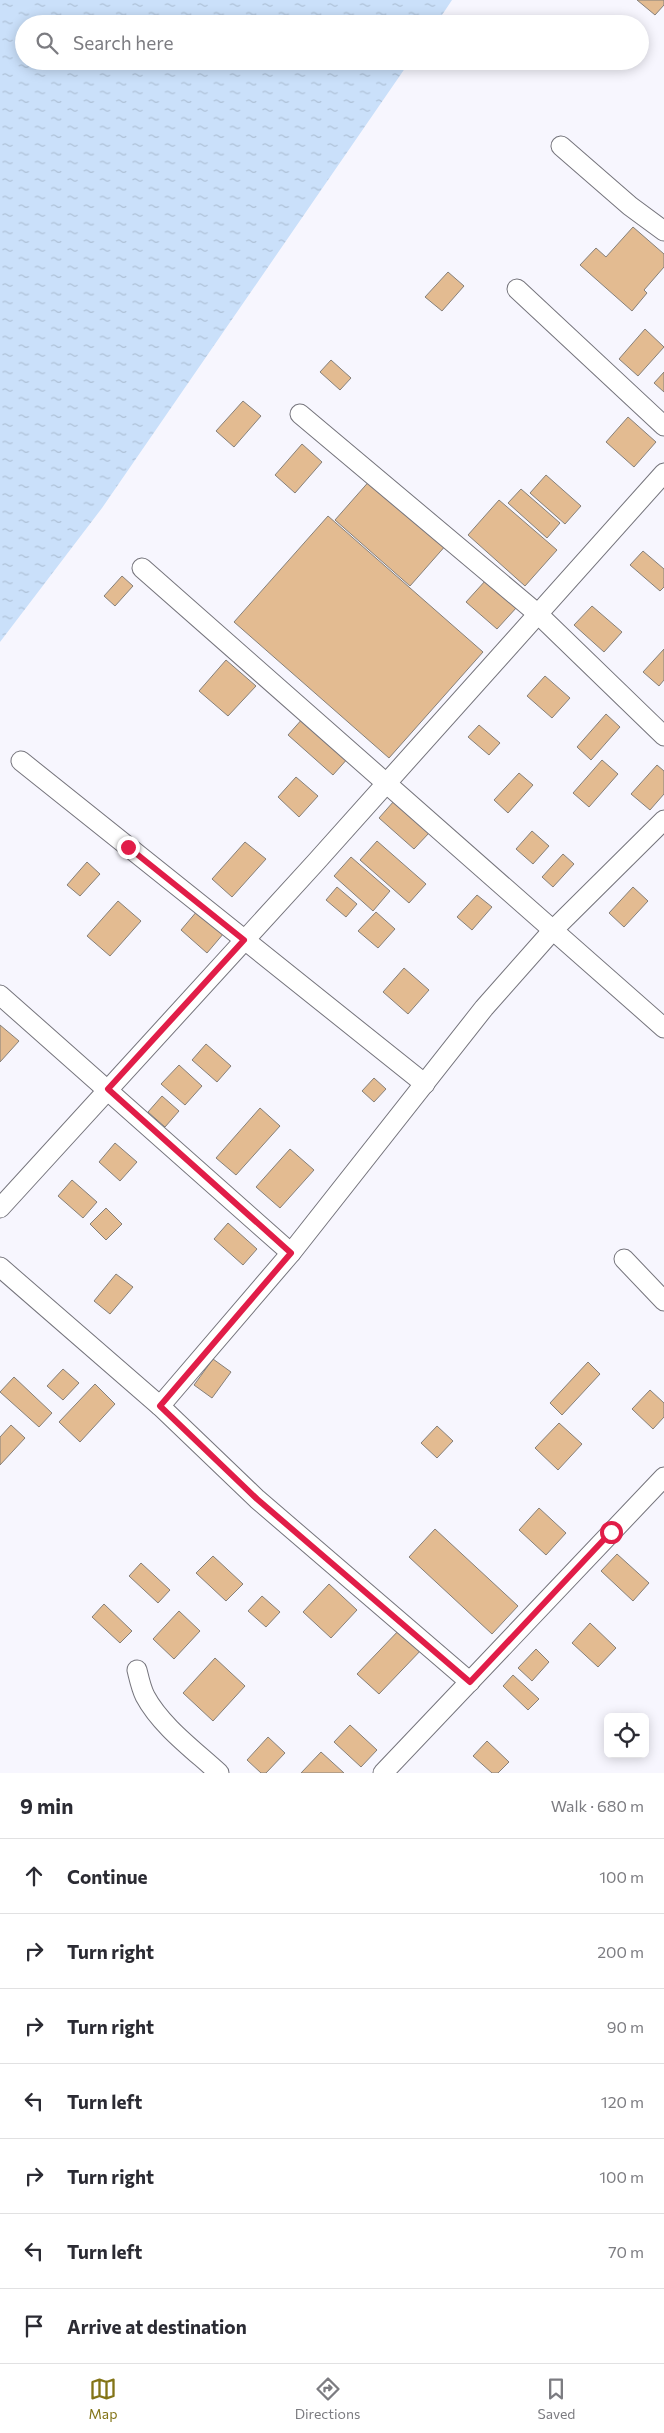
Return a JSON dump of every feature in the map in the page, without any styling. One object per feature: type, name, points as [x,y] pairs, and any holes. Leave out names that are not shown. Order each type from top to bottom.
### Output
[{"type":"street","points":[[561,146],[630,206],[664,231]]},
{"type":"street","points":[[517,290],[664,426]]},
{"type":"street","points":[[300,414],[538,614],[664,736]]},
{"type":"street","points":[[0,1208],[664,473]]},
{"type":"street","points":[[142,568],[664,1028]]},
{"type":"street","points":[[21,761],[425,1084]]},
{"type":"street","points":[[160,1406],[291,1253],[484,1008],[553,930],[664,820]]},
{"type":"street","points":[[0,995],[291,1253]]},
{"type":"street","points":[[624,1259],[664,1301]]},
{"type":"street","points":[[0,1267],[160,1406],[257,1499],[470,1682]]},
{"type":"street","points":[[383,1773],[664,1478]]},
{"type":"street","points":[[137,1670],[144,1694],[150,1705],[171,1728],[219,1773]]},
{"type":"water","points":[[0,0],[452,0],[442,15],[15,15],[15,70],[404,70],[102,508],[0,642]]},
{"type":"building","points":[[637,0],[664,0],[664,5],[655,15]]},
{"type":"building","points":[[633,227],[664,254],[664,267],[644,290],[647,293],[632,311],[580,265],[596,248],[606,257]]},
{"type":"building","points":[[448,272],[464,286],[442,311],[425,297]]},
{"type":"building","points":[[645,329],[664,347],[638,376],[619,359]]},
{"type":"building","points":[[331,360],[351,378],[340,390],[320,372]]},
{"type":"building","points":[[664,372],[664,392],[654,383]]},
{"type":"building","points":[[243,401],[261,416],[234,447],[216,431]]},
{"type":"building","points":[[628,417],[656,442],[634,467],[606,442]]},
{"type":"building","points":[[302,444],[322,462],[295,493],[275,475]]},
{"type":"building","points":[[546,475],[581,506],[565,524],[530,493]]},
{"type":"building","points":[[372,478],[447,544],[410,586],[335,520]]},
{"type":"building","points":[[521,489],[560,523],[547,538],[508,503]]},
{"type":"building","points":[[499,500],[557,550],[525,586],[468,535]]},
{"type":"building","points":[[328,516],[483,652],[389,758],[234,622]]},
{"type":"building","points":[[643,551],[664,569],[664,587],[660,591],[630,565]]},
{"type":"building","points":[[122,576],[133,586],[115,606],[104,596]]},
{"type":"building","points":[[486,580],[517,607],[497,629],[466,602]]},
{"type":"building","points":[[592,606],[622,632],[604,652],[574,625]]},
{"type":"building","points":[[664,649],[664,680],[659,686],[643,672]]},
{"type":"building","points":[[226,660],[256,686],[228,716],[199,691]]},
{"type":"building","points":[[545,676],[570,698],[552,718],[527,696]]},
{"type":"building","points":[[606,714],[620,727],[591,760],[577,747]]},
{"type":"building","points":[[304,717],[349,757],[333,775],[288,735]]},
{"type":"building","points":[[479,725],[500,743],[489,755],[468,737]]},
{"type":"building","points":[[602,760],[618,774],[589,807],[573,793]]},
{"type":"building","points":[[657,765],[664,771],[664,794],[650,810],[631,794]]},
{"type":"building","points":[[519,773],[533,785],[508,813],[494,800]]},
{"type":"building","points":[[296,777],[318,796],[299,817],[278,797]]},
{"type":"building","points":[[394,801],[429,833],[414,849],[379,818]]},
{"type":"building","points":[[532,831],[549,846],[533,864],[516,849]]},
{"type":"building","points":[[377,841],[426,884],[409,903],[360,860]]},
{"type":"building","points":[[245,842],[266,859],[232,897],[212,879]]},
{"type":"building","points":[[563,854],[574,864],[553,887],[542,877]]},
{"type":"building","points":[[351,857],[390,891],[373,911],[334,876]]},
{"type":"building","points":[[87,862],[100,874],[80,896],[67,885]]},
{"type":"building","points":[[337,887],[357,904],[346,917],[326,900]]},
{"type":"building","points":[[633,887],[648,901],[624,927],[609,913]]},
{"type":"building","points":[[477,895],[492,907],[472,930],[457,917]]},
{"type":"building","points":[[118,901],[141,921],[110,956],[87,936]]},
{"type":"building","points":[[198,910],[224,933],[207,953],[181,930]]},
{"type":"building","points":[[376,912],[395,929],[378,948],[358,931]]},
{"type":"building","points":[[404,968],[429,990],[408,1014],[383,992]]},
{"type":"building","points":[[0,1025],[19,1041],[0,1062]]},
{"type":"building","points":[[206,1044],[231,1066],[217,1082],[192,1060]]},
{"type":"building","points":[[179,1065],[202,1086],[185,1105],[161,1084]]},
{"type":"building","points":[[374,1078],[386,1089],[374,1102],[362,1091]]},
{"type":"building","points":[[162,1096],[179,1111],[165,1127],[148,1112]]},
{"type":"building","points":[[260,1108],[280,1126],[236,1175],[216,1158]]},
{"type":"building","points":[[115,1143],[137,1162],[120,1181],[99,1162]]},
{"type":"building","points":[[290,1149],[314,1170],[280,1208],[256,1187]]},
{"type":"building","points":[[72,1180],[97,1202],[83,1218],[58,1196]]},
{"type":"building","points":[[106,1208],[122,1224],[106,1240],[90,1224]]},
{"type":"building","points":[[228,1223],[257,1249],[243,1265],[214,1239]]},
{"type":"building","points":[[116,1274],[133,1287],[110,1314],[94,1301]]},
{"type":"building","points":[[213,1359],[231,1372],[212,1398],[194,1385]]},
{"type":"building","points":[[588,1362],[600,1374],[562,1415],[550,1403]]},
{"type":"building","points":[[63,1369],[79,1383],[63,1400],[47,1386]]},
{"type":"building","points":[[14,1377],[52,1413],[39,1427],[0,1392]]},
{"type":"building","points":[[95,1384],[115,1404],[80,1442],[59,1422]]},
{"type":"building","points":[[650,1390],[664,1403],[664,1417],[653,1429],[632,1409]]},
{"type":"building","points":[[559,1423],[582,1444],[558,1470],[535,1448]]},
{"type":"building","points":[[11,1425],[25,1438],[0,1465],[0,1437]]},
{"type":"building","points":[[437,1426],[453,1441],[437,1458],[421,1443]]},
{"type":"building","points":[[539,1508],[566,1533],[546,1555],[519,1530]]},
{"type":"building","points":[[435,1529],[518,1606],[492,1634],[409,1557]]},
{"type":"building","points":[[617,1554],[649,1583],[633,1601],[601,1571]]},
{"type":"building","points":[[213,1556],[243,1584],[226,1601],[196,1573]]},
{"type":"building","points":[[141,1563],[170,1590],[158,1603],[129,1576]]},
{"type":"building","points":[[329,1584],[357,1610],[331,1638],[303,1612]]},
{"type":"building","points":[[262,1596],[280,1612],[266,1627],[248,1611]]},
{"type":"building","points":[[104,1604],[132,1631],[120,1643],[92,1617]]},
{"type":"building","points":[[179,1611],[200,1631],[174,1659],[153,1639]]},
{"type":"building","points":[[590,1623],[616,1648],[598,1667],[572,1643]]},
{"type":"building","points":[[402,1627],[424,1647],[379,1694],[357,1674]]},
{"type":"building","points":[[536,1649],[549,1662],[532,1681],[518,1668]]},
{"type":"building","points":[[215,1658],[245,1686],[213,1721],[183,1693]]},
{"type":"building","points":[[513,1675],[539,1699],[528,1710],[503,1686]]},
{"type":"building","points":[[350,1725],[377,1750],[361,1767],[334,1742]]},
{"type":"building","points":[[268,1737],[285,1753],[266,1773],[261,1773],[247,1760]]},
{"type":"building","points":[[487,1741],[509,1762],[498,1773],[492,1773],[473,1756]]},
{"type":"building","points":[[321,1752],[344,1773],[301,1773]]},
{"type":"route","points":[[128,847],[244,940],[108,1089],[291,1253],[160,1406],[257,1499],[470,1682],[611,1532]]}]
